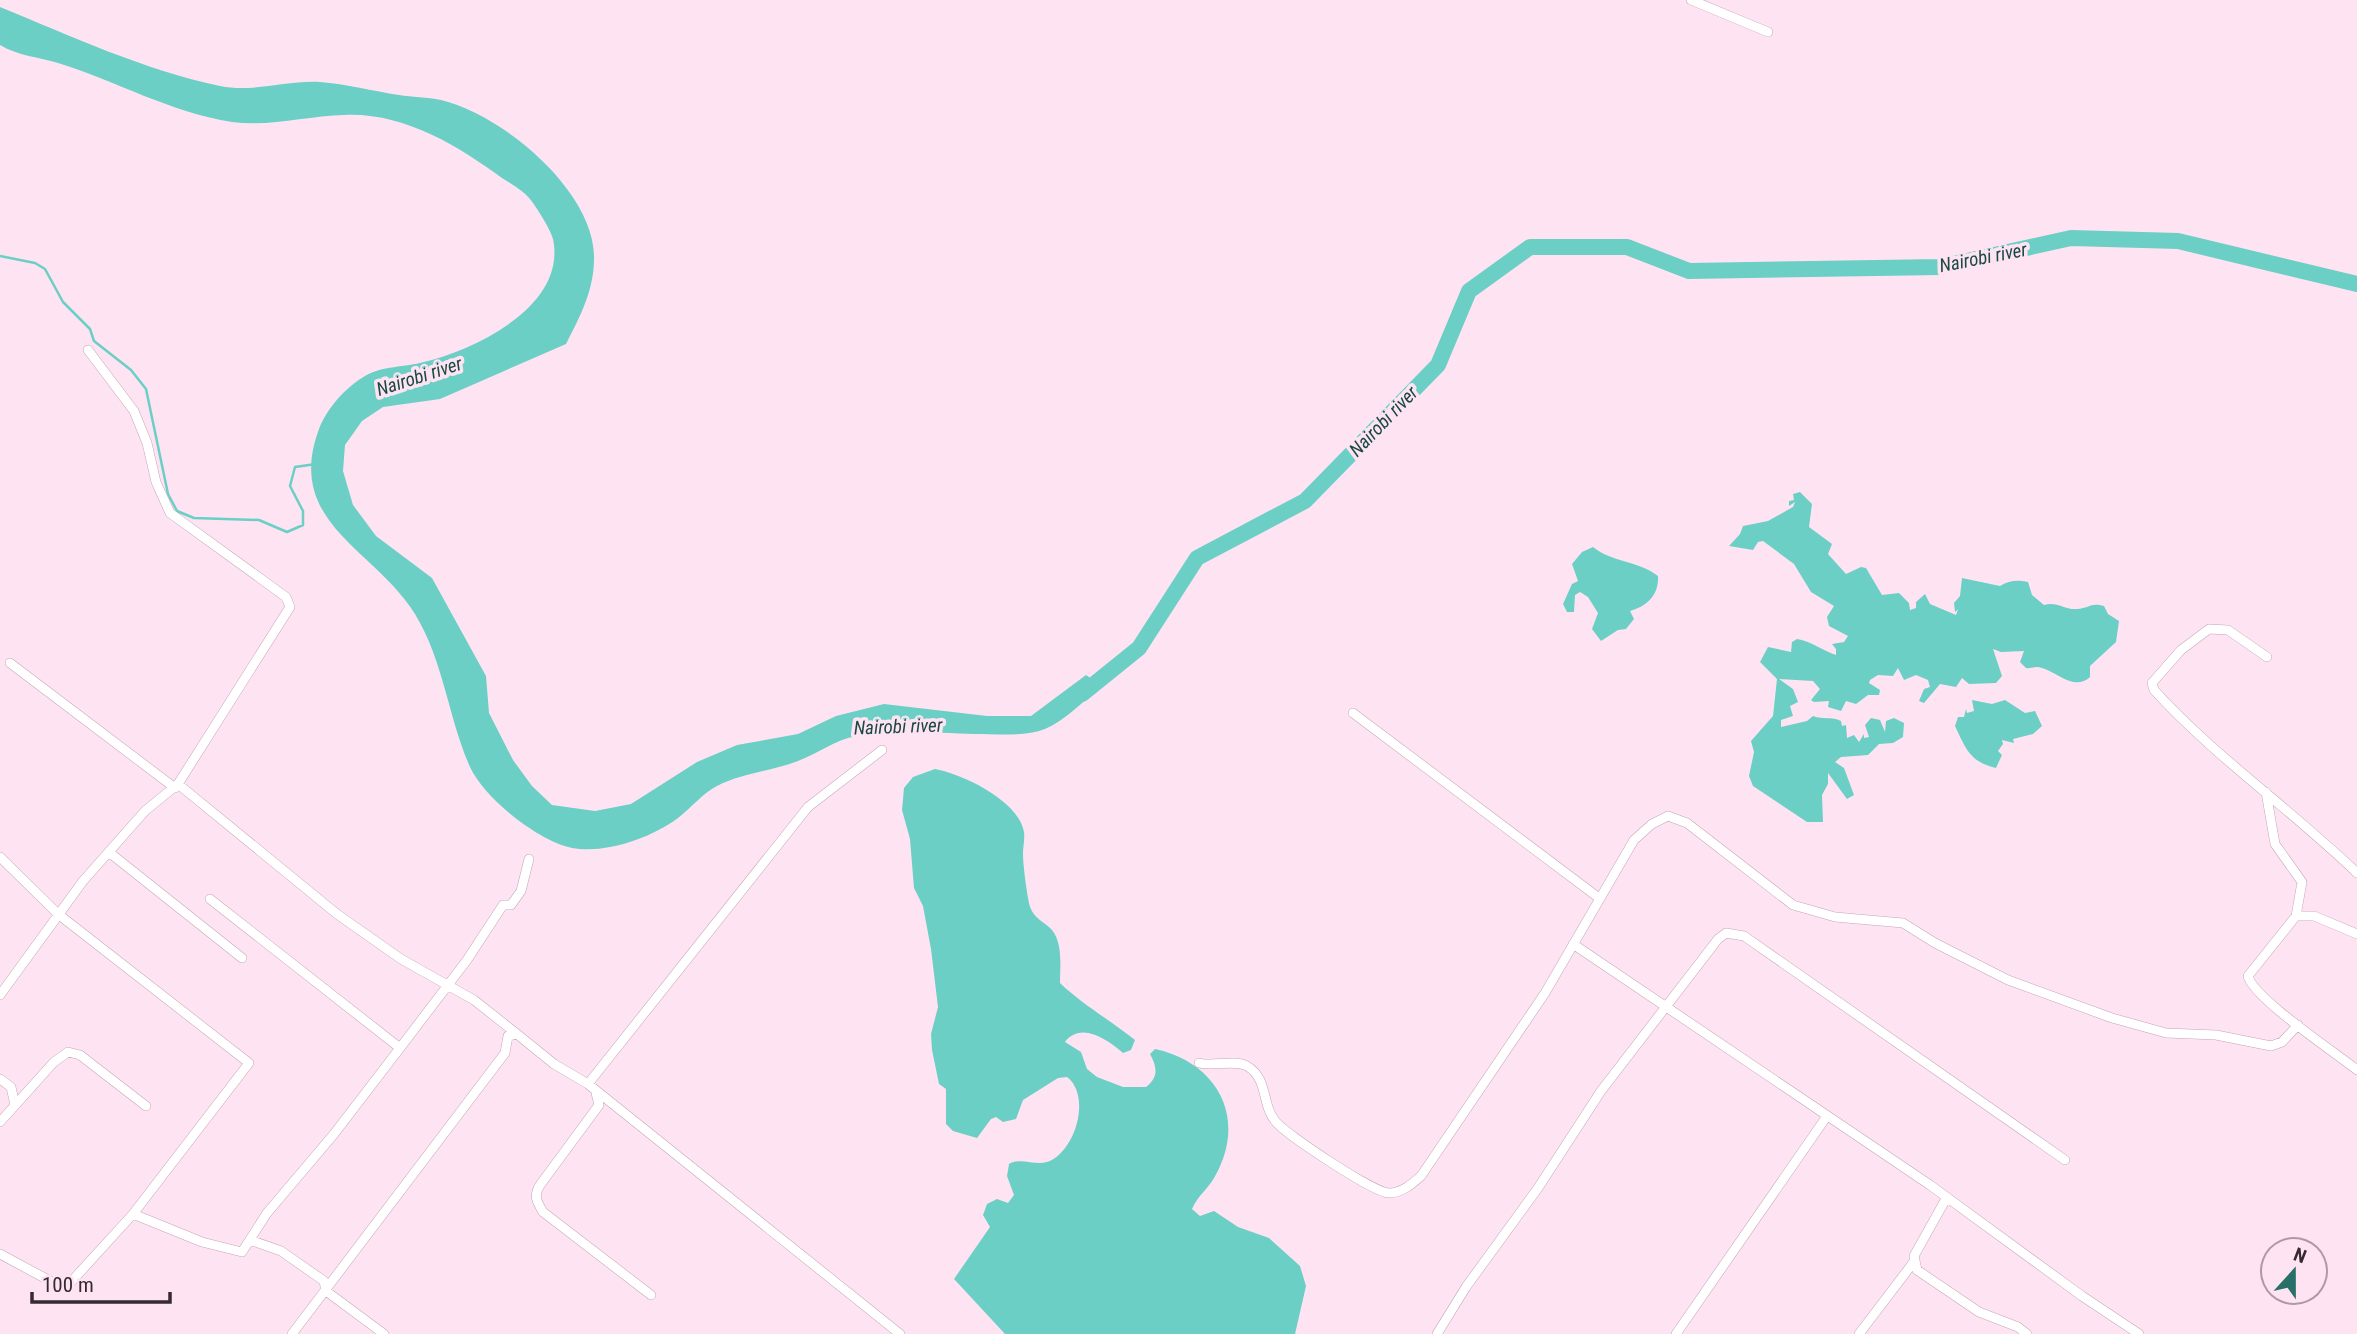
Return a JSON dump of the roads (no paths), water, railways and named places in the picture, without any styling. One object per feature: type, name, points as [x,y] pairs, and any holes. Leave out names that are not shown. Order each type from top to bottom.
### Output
[{"type":"street","points":[[1692,0],[1768,33]]},
{"type":"street","points":[[0,995],[58,914],[145,811],[177,786],[290,607],[286,597],[170,513],[156,482],[147,443],[134,411],[88,351]]},
{"type":"street","points":[[2267,657],[2228,630],[2209,629],[2181,650],[2151,683],[2186,726],[2309,827],[2357,873]]},
{"type":"street","points":[[10,663],[177,786],[337,915],[401,959],[498,1017],[554,1064],[587,1084],[900,1334]]},
{"type":"street","points":[[1353,713],[1599,898]]},
{"type":"street","points":[[587,1084],[808,807],[883,750]]},
{"type":"street","points":[[2266,792],[2275,844],[2302,882],[2296,916],[2248,976],[2259,992],[2357,1070]]},
{"type":"street","points":[[1199,1063],[1246,1066],[1260,1078],[1269,1111],[1284,1130],[1369,1187],[1390,1193],[1401,1191],[1415,1181],[1428,1166],[1545,993],[1634,840],[1652,824],[1668,816],[1687,823],[1793,905],[1835,917],[1903,923],[1934,943],[2008,980],[2112,1018],[2166,1033],[2216,1035],[2271,1046],[2282,1042],[2298,1025]]},
{"type":"street","points":[[110,853],[242,958]]},
{"type":"street","points":[[0,857],[58,914],[190,1014],[249,1063],[133,1214],[70,1283],[54,1283],[0,1254]]},
{"type":"street","points":[[133,1214],[222,1248],[242,1251],[267,1213],[334,1134],[447,986],[503,905],[511,905],[521,891],[529,859]]},
{"type":"street","points":[[210,899],[400,1048]]},
{"type":"street","points":[[2296,916],[2314,916],[2357,934]]},
{"type":"street","points":[[1437,1334],[1466,1287],[1538,1188],[1601,1091],[1718,939],[1727,933],[1744,936],[2065,1160]]},
{"type":"street","points":[[1573,944],[1947,1197],[2139,1334]]},
{"type":"street","points":[[292,1334],[505,1053],[509,1036],[517,1034]]},
{"type":"street","points":[[0,1122],[60,1056],[68,1052],[80,1055],[146,1106]]},
{"type":"street","points":[[0,1079],[11,1087],[15,1105]]},
{"type":"street","points":[[596,1093],[599,1105],[540,1185],[536,1192],[537,1202],[544,1212],[651,1294]]},
{"type":"street","points":[[1676,1334],[1827,1116]]},
{"type":"street","points":[[1859,1334],[1913,1264],[1914,1256],[1947,1197]]},
{"type":"street","points":[[250,1240],[281,1251],[324,1281],[326,1291],[384,1334]]},
{"type":"street","points":[[1913,1264],[1917,1270],[1979,1312],[2018,1327],[2027,1334]]},
{"type":"water","points":[[0,7],[136,62],[220,86],[245,88],[320,82],[441,100],[491,121],[517,139],[563,183],[580,208],[591,234],[594,259],[589,292],[566,344],[440,399],[383,407],[362,421],[345,445],[343,471],[353,505],[376,536],[432,578],[486,676],[489,713],[513,760],[532,786],[552,805],[595,811],[631,804],[697,762],[737,745],[798,734],[836,716],[884,704],[987,716],[1031,716],[1086,675],[1102,686],[1060,720],[1037,732],[890,732],[842,740],[794,762],[717,786],[667,825],[628,843],[599,849],[572,848],[558,844],[529,828],[500,805],[477,779],[456,729],[425,632],[398,591],[339,532],[323,512],[314,488],[311,461],[319,429],[327,413],[358,381],[378,370],[424,362],[468,347],[513,321],[532,304],[546,285],[554,263],[553,239],[539,211],[523,192],[485,166],[448,143],[408,125],[366,115],[260,123],[210,118],[166,104],[80,70],[14,52],[0,45]]},
{"type":"water","points":[[1800,492],[1812,504],[1809,527],[1832,544],[1828,554],[1846,574],[1861,567],[1866,568],[1882,595],[1899,593],[1909,603],[1910,610],[1916,608],[1916,602],[1925,594],[1930,604],[1956,615],[1958,609],[1955,612],[1954,603],[1960,596],[1962,578],[2000,586],[2024,581],[2028,582],[2032,595],[2044,605],[2053,604],[2072,609],[2104,606],[2108,614],[2119,621],[2116,642],[2090,666],[2090,677],[2077,682],[2043,668],[2026,668],[2020,662],[2024,651],[2001,652],[1993,649],[2002,676],[1996,683],[1969,684],[1962,678],[1956,687],[1940,684],[1924,703],[1919,701],[1924,689],[1930,687],[1928,680],[1916,675],[1904,680],[1898,668],[1893,676],[1878,675],[1870,680],[1869,683],[1880,690],[1879,695],[1868,695],[1856,704],[1846,701],[1841,711],[1828,707],[1829,701],[1811,700],[1820,689],[1813,681],[1779,679],[1793,689],[1798,702],[1790,706],[1793,716],[1781,720],[1781,727],[1807,721],[1813,716],[1834,719],[1841,721],[1842,726],[1846,725],[1847,738],[1854,735],[1859,742],[1864,734],[1864,738],[1869,737],[1865,725],[1871,718],[1880,720],[1885,732],[1886,721],[1894,718],[1904,723],[1903,737],[1893,743],[1879,744],[1868,755],[1841,757],[1835,762],[1844,768],[1854,795],[1847,799],[1828,773],[1828,784],[1822,795],[1823,822],[1807,822],[1753,786],[1749,776],[1754,752],[1751,741],[1773,716],[1777,679],[1760,662],[1768,647],[1791,652],[1792,642],[1797,639],[1836,655],[1832,644],[1844,642],[1848,636],[1829,626],[1827,617],[1834,606],[1811,592],[1794,564],[1763,541],[1758,542],[1753,550],[1729,546],[1740,534],[1743,526],[1768,521],[1793,507],[1795,502],[1789,506],[1789,501],[1794,500],[1793,494]]},
{"type":"water","points":[[1593,547],[1658,576],[1651,599],[1630,611],[1634,619],[1626,629],[1618,630],[1601,641],[1592,629],[1598,613],[1588,597],[1580,592],[1575,595],[1574,612],[1567,612],[1563,604],[1572,584],[1578,581],[1572,564],[1582,552]]},
{"type":"water","points":[[1972,700],[1992,704],[2005,700],[2025,713],[2035,711],[2042,726],[2033,734],[2013,739],[2014,743],[2002,740],[2003,744],[1998,751],[2002,755],[1996,768],[1987,765],[1970,753],[1955,726],[1958,717],[1964,717],[1966,709],[1967,713],[1974,711]]},
{"type":"water","points":[[935,769],[974,783],[1012,810],[1024,832],[1023,853],[1030,907],[1037,918],[1052,930],[1058,942],[1060,983],[1135,1040],[1131,1050],[1123,1053],[1094,1035],[1079,1033],[1071,1036],[1065,1042],[1081,1052],[1087,1069],[1097,1077],[1123,1087],[1146,1087],[1155,1076],[1150,1054],[1155,1049],[1177,1056],[1196,1067],[1211,1081],[1221,1097],[1227,1115],[1228,1135],[1224,1156],[1214,1178],[1192,1209],[1200,1216],[1214,1211],[1238,1227],[1269,1238],[1300,1266],[1306,1286],[1295,1334],[1005,1334],[954,1279],[990,1227],[983,1215],[987,1204],[997,1199],[1008,1203],[1014,1195],[1007,1176],[1009,1164],[1019,1161],[1042,1163],[1057,1157],[1072,1136],[1079,1110],[1074,1086],[1067,1077],[1058,1078],[1023,1100],[1016,1119],[1003,1122],[996,1117],[991,1119],[977,1138],[953,1131],[946,1124],[946,1089],[939,1084],[932,1050],[931,1034],[938,1007],[931,949],[923,906],[914,888],[910,839],[902,810],[904,788],[913,777]]},
{"type":"waterway","name":"Nairobi river","points":[[1082,694],[1139,648],[1197,558],[1305,501],[1438,365],[1469,291],[1530,247],[1627,247],[1689,271],[1940,267],[2071,238],[2178,241],[2357,284]]},
{"type":"waterway","points":[[0,256],[35,263],[45,269],[63,302],[90,329],[94,341],[131,370],[146,389],[168,494],[177,511],[194,518],[259,520],[287,532],[303,525],[303,511],[290,486],[295,467],[316,464]]}]
